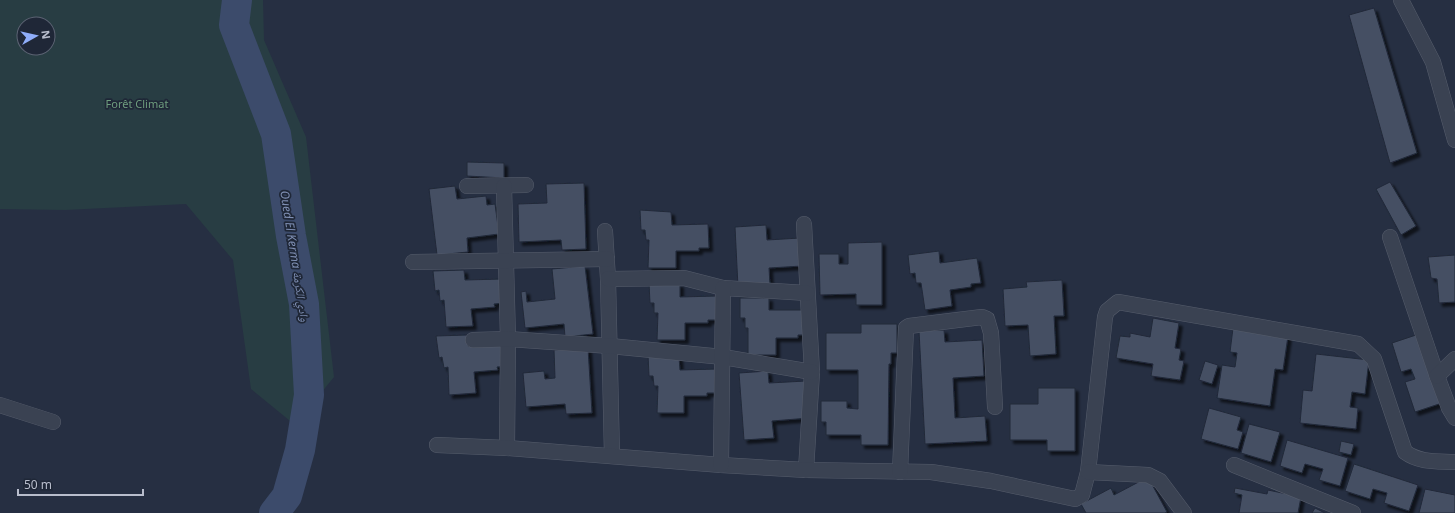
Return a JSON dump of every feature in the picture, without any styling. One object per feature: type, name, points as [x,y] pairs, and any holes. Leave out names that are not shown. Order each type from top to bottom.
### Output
[{"type":"street","points":[[1401,0],[1433,62],[1455,140]]},
{"type":"street","points":[[467,186],[526,186]]},
{"type":"street","points":[[504,186],[508,339],[507,448]]},
{"type":"street","points":[[804,224],[812,372],[806,470]]},
{"type":"street","points":[[605,231],[608,279],[612,456]]},
{"type":"street","points":[[1390,237],[1437,376],[1455,418]]},
{"type":"street","points":[[413,262],[607,259]]},
{"type":"street","points":[[608,279],[684,278],[723,288],[807,293]]},
{"type":"street","points":[[721,465],[723,288]]},
{"type":"street","points":[[437,445],[507,448],[721,465],[806,470],[931,472],[991,481],[1075,499],[1082,495],[1088,472],[1105,317],[1107,311],[1118,302],[1358,344],[1374,359],[1405,452],[1421,461],[1455,462]]},
{"type":"street","points":[[900,472],[906,328],[909,326],[982,317],[987,319],[991,333],[995,407]]},
{"type":"street","points":[[473,340],[508,339],[610,346],[723,357],[812,372]]},
{"type":"street","points":[[1437,376],[1455,359]]},
{"type":"street","points":[[0,405],[53,422]]},
{"type":"street","points":[[1234,465],[1354,513]]},
{"type":"street","points":[[1088,472],[1148,475],[1160,481],[1184,513]]},
{"type":"green space","name":"Forêt Climat","points":[[0,0],[263,0],[264,40],[306,137],[334,377],[295,425],[251,389],[233,260],[186,204],[65,210],[0,209]]},
{"type":"building","points":[[1374,8],[1417,153],[1390,163],[1349,15]]},
{"type":"building","points":[[467,162],[504,163],[504,178],[467,176]]},
{"type":"building","points":[[1390,182],[1416,226],[1401,235],[1376,189]]},
{"type":"building","points":[[584,183],[586,249],[562,250],[561,240],[519,242],[518,204],[547,203],[546,184]]},
{"type":"building","points":[[455,186],[457,199],[486,196],[487,205],[495,204],[499,234],[467,238],[468,252],[437,255],[429,189]]},
{"type":"building","points":[[640,210],[671,212],[672,225],[708,224],[709,248],[699,248],[699,251],[676,251],[676,268],[648,268],[649,240],[646,240],[645,230],[641,230]]},
{"type":"building","points":[[766,225],[767,240],[800,238],[802,266],[769,268],[770,285],[738,287],[735,227]]},
{"type":"building","points":[[882,242],[882,305],[856,305],[856,294],[820,295],[819,254],[839,254],[839,264],[848,264],[848,243]]},
{"type":"building","points":[[939,251],[940,263],[977,258],[981,283],[971,284],[971,287],[950,290],[952,306],[925,310],[921,283],[916,283],[915,273],[910,274],[908,255]]},
{"type":"building","points":[[1455,255],[1455,302],[1439,303],[1437,279],[1431,278],[1428,257]]},
{"type":"building","points":[[585,266],[593,334],[565,337],[564,324],[525,328],[521,292],[526,291],[527,302],[555,299],[552,269]]},
{"type":"building","points":[[464,270],[465,280],[502,279],[504,303],[494,304],[495,307],[471,309],[473,326],[446,327],[444,300],[440,301],[439,290],[435,291],[433,271]]},
{"type":"building","points":[[1062,280],[1064,316],[1054,316],[1056,354],[1030,356],[1028,325],[1005,326],[1003,289],[1027,287],[1026,282]]},
{"type":"building","points":[[649,283],[680,284],[680,297],[717,296],[718,320],[708,320],[708,323],[685,323],[685,340],[657,340],[658,313],[654,313],[654,303],[650,303]]},
{"type":"building","points":[[740,298],[769,298],[769,310],[807,310],[807,335],[798,335],[798,338],[776,338],[776,355],[748,355],[748,328],[745,328],[745,318],[740,318]]},
{"type":"building","points":[[1153,318],[1179,323],[1175,348],[1181,349],[1179,360],[1184,361],[1180,380],[1151,376],[1153,364],[1116,358],[1120,336],[1130,337],[1130,333],[1150,337]]},
{"type":"building","points":[[861,324],[897,324],[897,353],[891,353],[891,364],[889,364],[888,445],[861,445],[861,435],[826,435],[826,422],[821,422],[821,401],[847,401],[847,408],[858,409],[858,370],[826,370],[826,333],[861,333]]},
{"type":"building","points":[[1233,328],[1288,336],[1283,370],[1275,369],[1270,406],[1217,398],[1222,365],[1235,367],[1237,353],[1230,352]]},
{"type":"building","points":[[944,330],[945,342],[982,340],[984,376],[953,378],[955,418],[985,416],[987,441],[925,444],[919,331]]},
{"type":"building","points":[[1419,334],[1442,403],[1415,412],[1405,382],[1415,379],[1411,369],[1401,372],[1392,343]]},
{"type":"building","points":[[467,335],[468,346],[505,342],[507,366],[497,367],[498,370],[474,372],[476,393],[449,395],[448,367],[444,368],[442,357],[439,358],[436,336]]},
{"type":"building","points":[[588,348],[592,413],[566,414],[565,404],[526,407],[523,373],[544,371],[545,379],[555,378],[554,350]]},
{"type":"building","points":[[1316,354],[1369,360],[1365,394],[1352,392],[1350,407],[1358,408],[1356,429],[1300,423],[1303,390],[1312,391]]},
{"type":"building","points":[[648,355],[679,357],[680,370],[717,369],[717,393],[707,393],[707,396],[684,396],[684,413],[657,413],[658,386],[654,386],[653,376],[649,376]]},
{"type":"building","points":[[1205,361],[1218,365],[1212,384],[1199,380]]},
{"type":"building","points":[[768,371],[769,383],[806,381],[809,418],[772,421],[774,438],[744,440],[739,373]]},
{"type":"building","points":[[1038,388],[1075,388],[1075,451],[1047,451],[1047,440],[1010,440],[1010,404],[1038,404]]},
{"type":"building","points":[[1209,408],[1241,417],[1237,430],[1243,432],[1238,449],[1201,439]]},
{"type":"building","points":[[1249,424],[1280,432],[1271,462],[1241,453]]},
{"type":"building","points":[[1287,440],[1348,458],[1340,486],[1319,480],[1323,469],[1305,464],[1302,473],[1280,466]]},
{"type":"building","points":[[1341,441],[1354,444],[1351,455],[1339,452]]},
{"type":"building","points":[[1354,464],[1418,485],[1409,511],[1384,503],[1387,493],[1373,489],[1370,499],[1345,491]]},
{"type":"building","points":[[1148,477],[1167,512],[1086,513],[1081,504],[1111,488],[1114,495]]},
{"type":"building","points":[[1235,488],[1267,494],[1268,490],[1301,497],[1298,513],[1239,513],[1242,495],[1234,493]]},
{"type":"building","points":[[1425,489],[1455,495],[1455,513],[1419,513]]},
{"type":"building","points":[[1315,508],[1325,513],[1312,513]]},
{"type":"waterway","name":"Oued El Kerma وادي الكرمة","points":[[237,0],[234,25],[276,134],[291,236],[304,304],[309,395],[300,450],[287,496],[274,513]]}]
